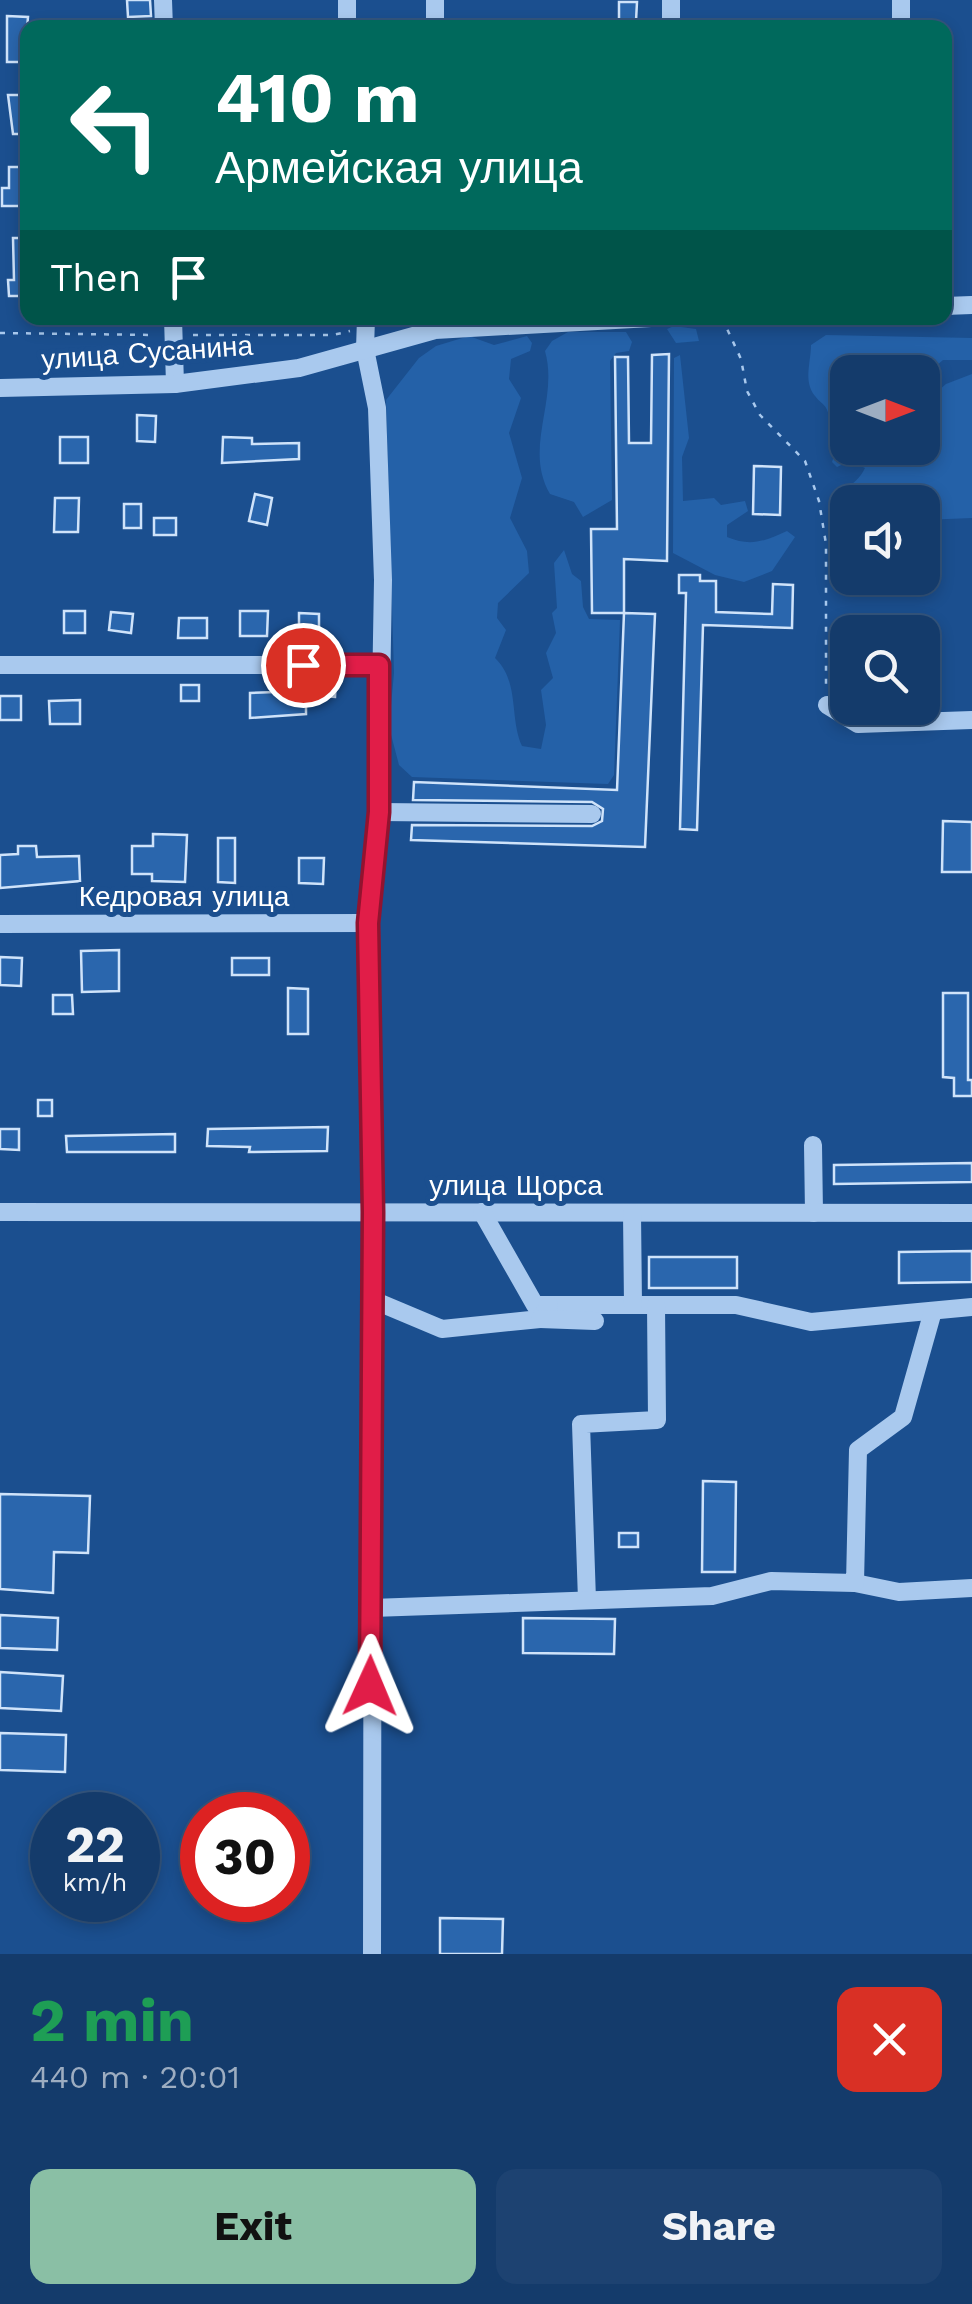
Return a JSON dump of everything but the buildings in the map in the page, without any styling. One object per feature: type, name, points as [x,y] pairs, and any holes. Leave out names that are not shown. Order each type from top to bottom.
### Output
[{"type":"street","points":[[366,325],[365,348],[377,408],[382,580],[379,812],[368,923],[373,1212],[372,1954]]},
{"type":"street","name":"улица Сусанина","points":[[0,388],[175,384],[299,368],[432,325]]},
{"type":"street","points":[[173,326],[175,384]]},
{"type":"street","points":[[0,665],[379,665]]},
{"type":"street","points":[[827,705],[858,724],[972,720]]},
{"type":"street","points":[[379,812],[592,814]]},
{"type":"street","name":"Кедровая улица","points":[[0,924],[368,923]]},
{"type":"street","points":[[813,1145],[814,1213]]},
{"type":"street","name":"улица Щорса","points":[[0,1212],[972,1213]]},
{"type":"street","points":[[482,1212],[535,1305],[544,1312],[596,1320]]},
{"type":"street","points":[[632,1212],[633,1305]]},
{"type":"street","points":[[373,1300],[442,1329],[544,1312],[633,1305],[736,1305],[810,1322],[972,1307]]},
{"type":"street","points":[[588,1600],[582,1424],[657,1420],[656,1305]]},
{"type":"street","points":[[855,1583],[858,1450],[903,1418],[933,1311]]},
{"type":"street","points":[[372,1608],[712,1596],[771,1581],[855,1583],[899,1592],[972,1588]]},
{"type":"path","points":[[0,333],[173,326],[334,335],[359,325]]},
{"type":"path","points":[[725,325],[741,359],[747,392],[760,415],[805,461],[819,501],[826,544],[827,705]]},
{"type":"shaded area","points":[[667,329],[696,329],[699,341],[676,343]]},
{"type":"shaded area","points":[[568,332],[626,332],[632,342],[629,351],[616,353],[610,361],[612,500],[583,517],[574,502],[550,494],[540,459],[548,388],[545,351],[552,341]]},
{"type":"shaded area","points":[[826,335],[972,338],[972,360],[940,363],[940,355],[830,355],[830,418],[809,384],[811,345]]},
{"type":"shaded area","points":[[469,336],[494,345],[527,336],[532,343],[530,351],[511,359],[509,379],[521,398],[509,433],[522,478],[510,518],[527,551],[529,573],[498,603],[497,618],[506,630],[495,658],[508,678],[518,735],[522,746],[541,749],[546,725],[541,690],[553,678],[546,653],[556,633],[552,613],[557,608],[554,563],[564,550],[572,574],[581,581],[583,607],[589,619],[620,620],[614,775],[608,784],[412,777],[399,765],[389,727],[394,673],[386,400],[419,358],[436,346]]},
{"type":"shaded area","points":[[680,355],[689,438],[682,457],[683,501],[714,498],[721,505],[745,501],[748,511],[727,525],[727,537],[736,540],[758,542],[787,531],[795,537],[772,571],[744,582],[715,575],[673,553],[674,358]]},
{"type":"shaded area","points":[[972,374],[972,518],[940,519],[940,485],[851,485],[865,468],[859,465],[940,465],[940,389]]},
{"type":"route","points":[[303,665],[379,665],[379,812],[368,923],[373,1212],[370,1686]]}]
